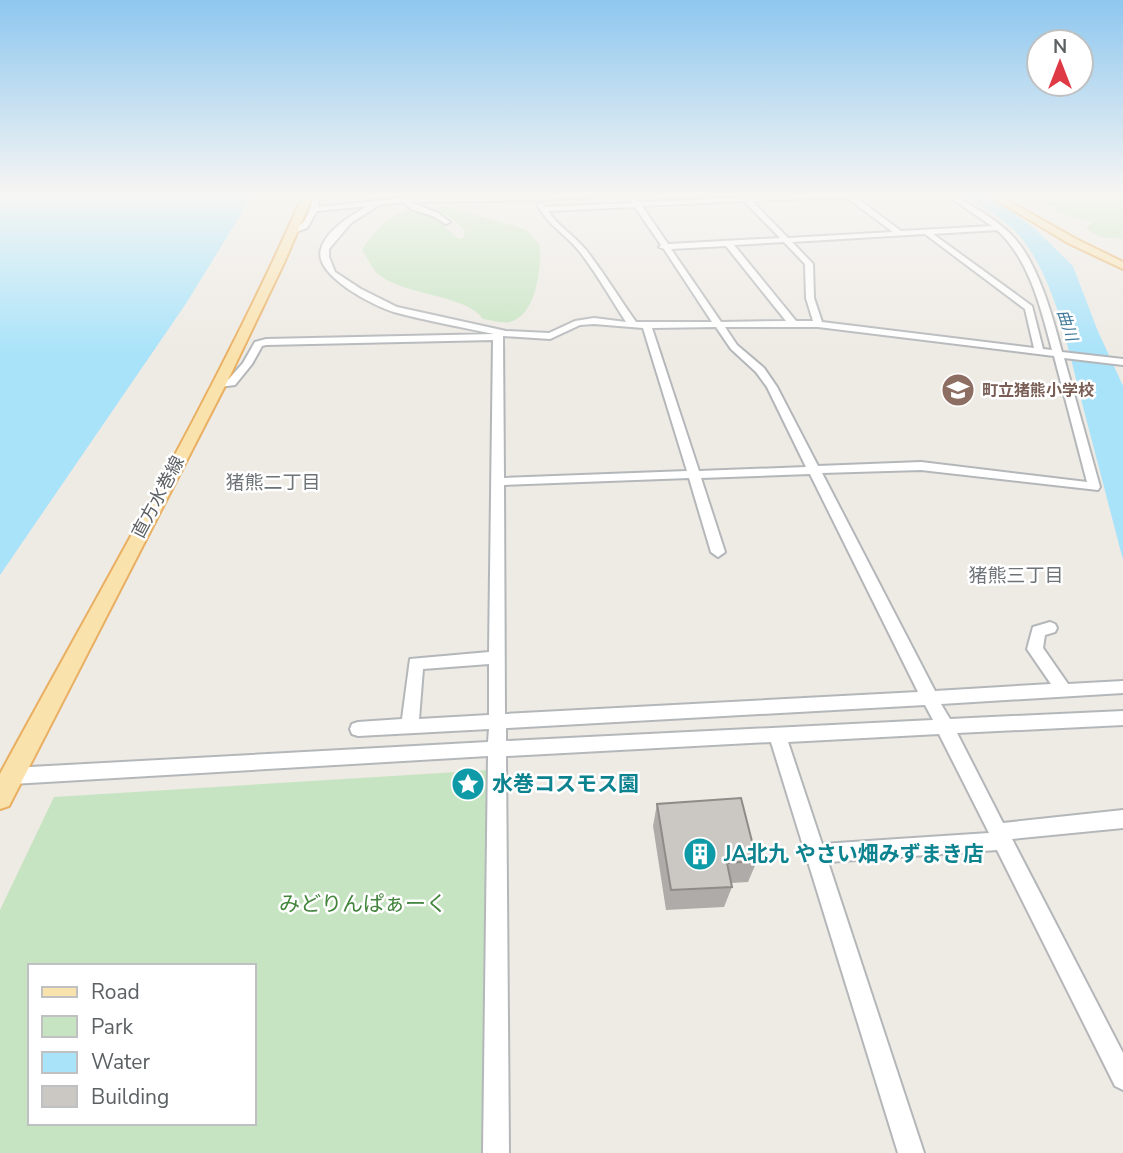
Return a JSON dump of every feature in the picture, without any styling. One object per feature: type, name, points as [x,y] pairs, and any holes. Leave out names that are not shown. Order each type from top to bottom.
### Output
[{"type":"main road","name":"直方水巻線","points":[[0,798],[219,384],[286,247]]},
{"type":"main road","points":[[1087,247],[1123,264]]},
{"type":"main road","points":[[1092,247],[1123,264]]},
{"type":"street","points":[[326,247],[325,257],[332,273],[394,309],[502,335]]},
{"type":"street","points":[[580,247],[633,325]]},
{"type":"street","points":[[663,247],[734,347],[760,370],[772,387],[1123,1078]]},
{"type":"street","points":[[732,247],[793,324]]},
{"type":"street","points":[[793,247],[809,264],[810,298],[818,324]]},
{"type":"street","points":[[946,247],[1029,309],[1039,351]]},
{"type":"street","points":[[497,482],[921,466],[1094,487],[1046,309],[1016,247]]},
{"type":"street","points":[[219,384],[231,383],[247,364],[258,344],[266,342],[550,336],[578,323],[594,321],[647,326],[818,324],[1121,361]]},
{"type":"street","points":[[647,326],[718,552]]},
{"type":"street","points":[[496,1153],[495,658],[502,335]]},
{"type":"street","points":[[1050,628],[1038,631],[1035,649],[1063,689]]},
{"type":"street","points":[[410,726],[416,663],[495,658]]},
{"type":"street","points":[[358,729],[1123,687]]},
{"type":"street","points":[[12,776],[1123,718]]},
{"type":"street","points":[[777,735],[911,1153]]},
{"type":"street","points":[[814,854],[1000,836],[1123,819]]},
{"type":"green space","points":[[364,247],[540,247],[540,265],[536,289],[526,310],[519,318],[500,322],[483,319],[463,304],[387,280],[377,273],[362,250]]},
{"type":"green space","name":"みどりんぱぁーく","points":[[490,770],[487,1153],[0,1153],[0,910],[54,797]]},
{"type":"water","points":[[0,247],[221,247],[187,302],[0,575]]},
{"type":"water","name":"曲川","points":[[1027,247],[1053,247],[1073,266],[1123,386],[1123,560],[1065,337],[1052,294]]},
{"type":"building","name":"JA北九 やさい畑みずまき店","points":[[741,798],[757,861],[727,863],[732,887],[671,890],[657,804]]},
{"type":"place","name":"町立猪熊小学校","points":[[958,390]]},
{"type":"place","name":"水巻コスモス園","points":[[468,784]]},
{"type":"place","name":"JA北九 やさい畑みずまき店","points":[[700,854]]},
{"type":"district","name":"猪熊二丁目","points":[[273,482]]},
{"type":"district","name":"猪熊三丁目","points":[[1016,575]]}]
